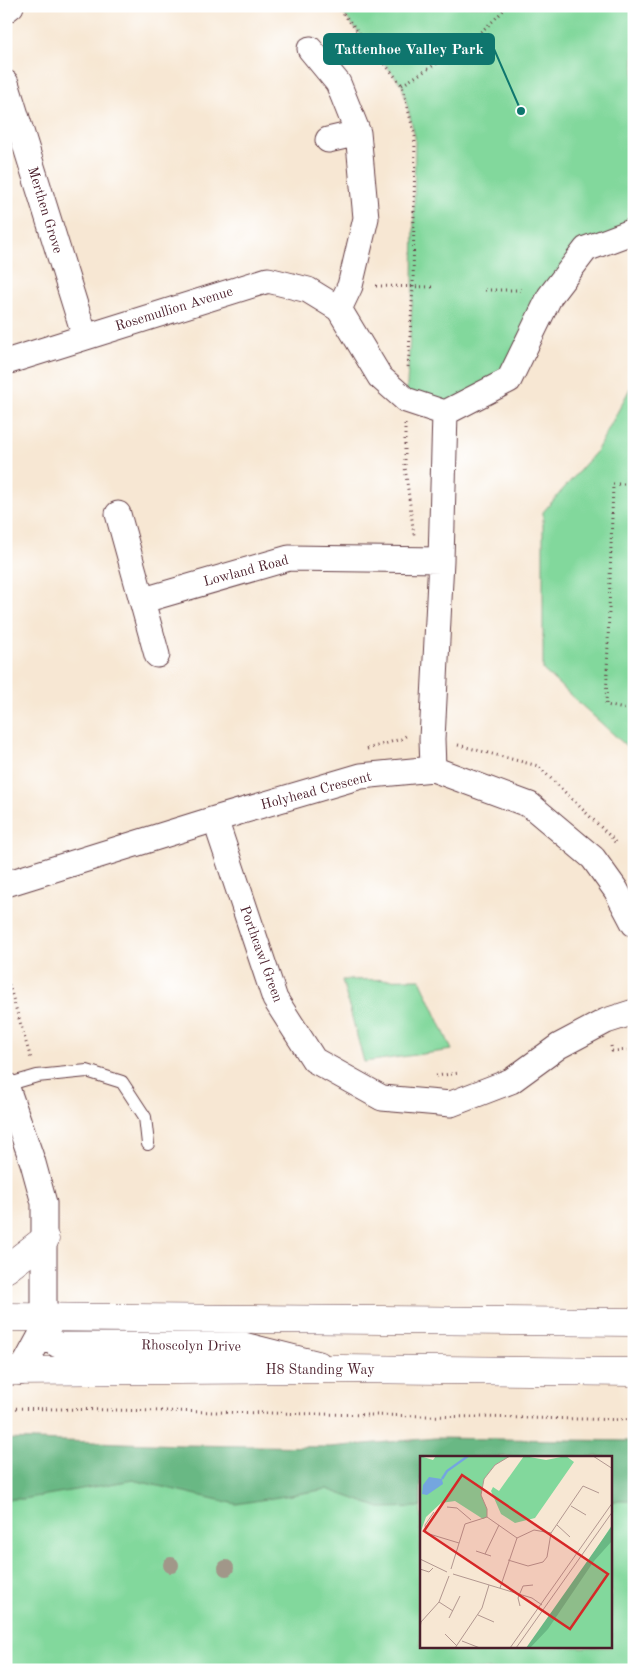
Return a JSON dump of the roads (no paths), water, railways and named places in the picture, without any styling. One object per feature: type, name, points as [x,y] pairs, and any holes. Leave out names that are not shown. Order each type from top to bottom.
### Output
[{"type":"main road","points":[[6,1269],[45,1239]]},
{"type":"main road","points":[[6,1317],[42,1326],[634,1322]]},
{"type":"main road","name":"H8 Standing Way","points":[[13,1372],[341,1369],[634,1372]]},
{"type":"street","points":[[6,10],[11,6]]},
{"type":"street","points":[[310,49],[338,83],[358,133],[366,218],[350,286],[339,309]]},
{"type":"street","name":"Merthen Grove","points":[[6,83],[85,337]]},
{"type":"street","points":[[328,140],[358,133]]},
{"type":"street","points":[[433,769],[432,739],[441,560],[445,413],[509,380],[554,291],[586,249],[634,231]]},
{"type":"street","name":"Rosemullion Avenue","points":[[6,362],[268,280],[308,290],[339,309],[380,376],[406,400],[445,413]]},
{"type":"street","points":[[118,514],[144,600],[157,654]]},
{"type":"street","name":"Lowland Road","points":[[144,600],[289,558],[441,560]]},
{"type":"street","name":"Holyhead Crescent","points":[[6,884],[361,776],[433,769],[530,805],[593,858],[616,890],[634,924]]},
{"type":"street","name":"Porthcawl Green","points":[[215,819],[275,999],[314,1060],[382,1098],[451,1104],[511,1081],[559,1046],[606,1021],[634,1012]]},
{"type":"street","points":[[6,1085],[33,1163],[44,1204],[45,1239],[42,1326],[13,1372]]},
{"type":"street","name":"Rhoscolyn Drive","points":[[42,1326],[58,1345],[243,1345],[341,1369]]},
{"type":"lane","points":[[6,1085],[37,1076],[87,1070],[122,1082],[146,1118],[148,1144]]},
{"type":"place","name":"Tattenhoe Valley Park","points":[[521,111]]}]
